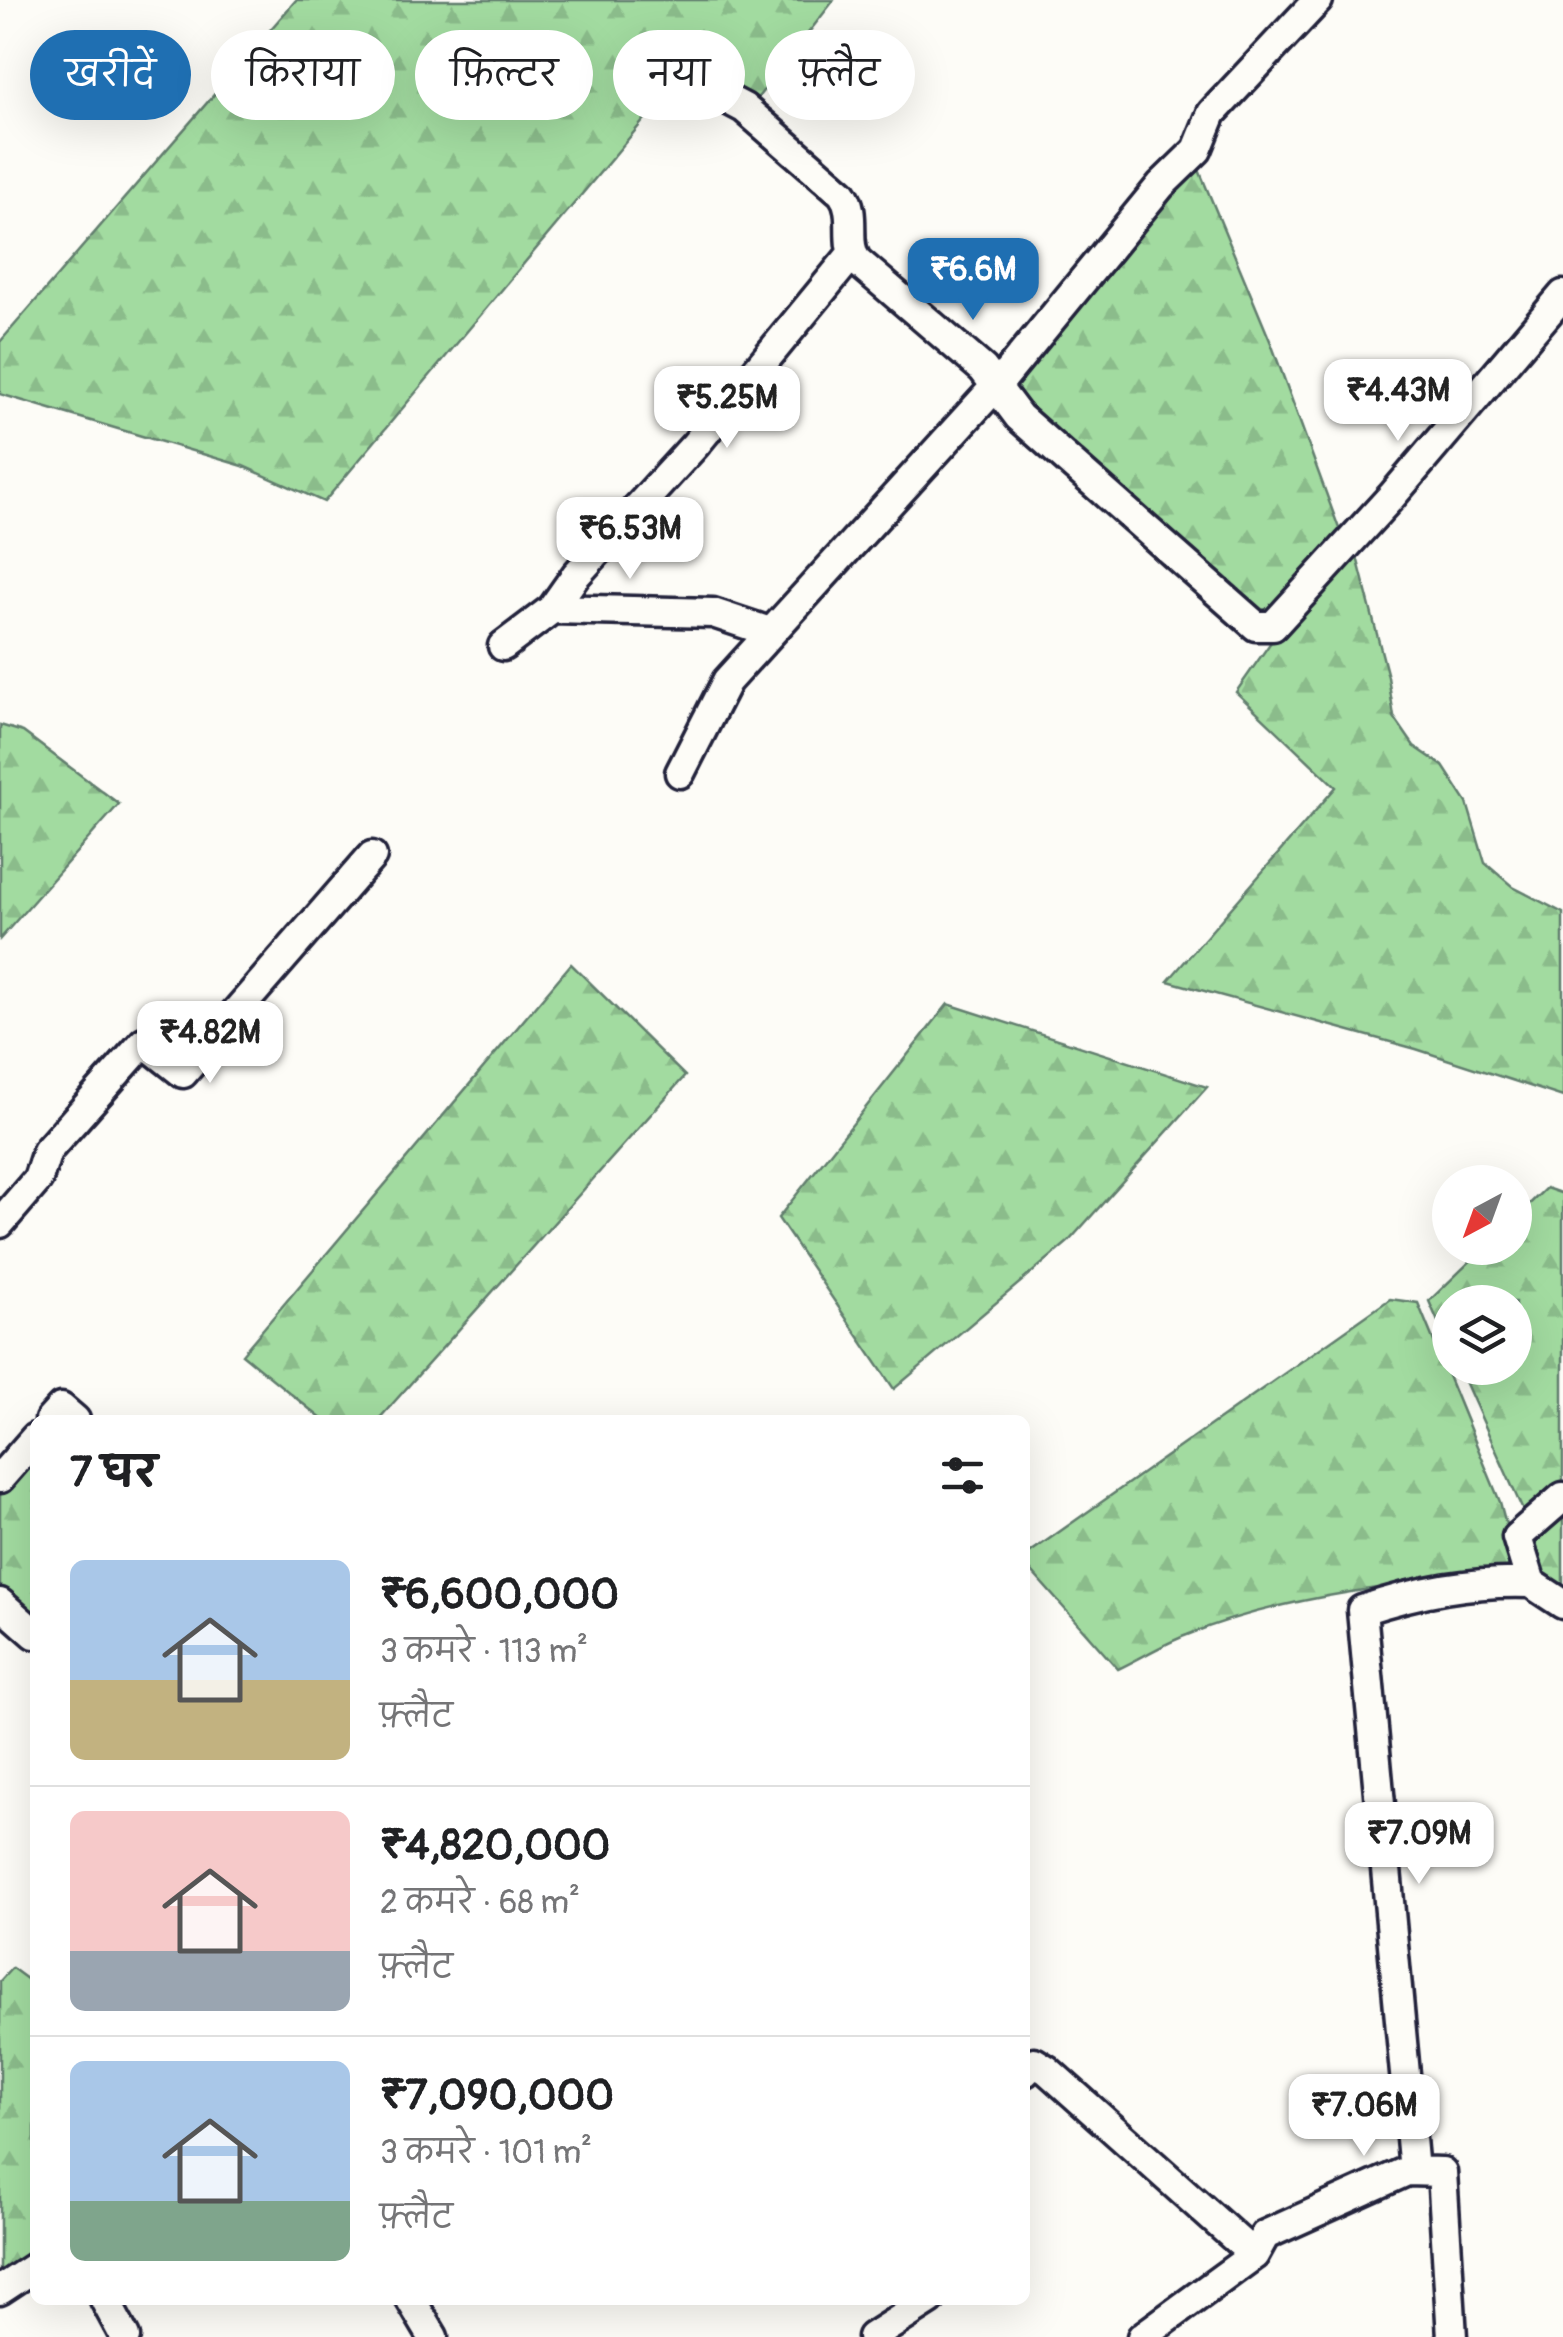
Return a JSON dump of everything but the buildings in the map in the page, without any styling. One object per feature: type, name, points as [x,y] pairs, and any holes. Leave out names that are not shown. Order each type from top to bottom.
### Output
[{"type":"street","points":[[680,774],[726,681],[995,386],[1162,185],[1197,150],[1212,113],[1318,0]]},
{"type":"street","points":[[503,646],[552,610],[576,575],[696,445],[852,254],[848,201],[745,109]]},
{"type":"street","points":[[852,254],[983,369],[1020,417],[1247,622],[1272,626],[1392,496],[1563,295]]},
{"type":"street","points":[[552,610],[713,613],[770,632]]},
{"type":"street","points":[[0,1223],[38,1179],[47,1150],[144,1042],[183,1073],[372,856]]},
{"type":"street","points":[[0,1478],[30,1444]]},
{"type":"street","points":[[1531,1584],[1517,1537],[1563,1496]]},
{"type":"street","points":[[1414,2171],[1362,1610],[1417,1592],[1478,1582],[1531,1584],[1563,1604]]},
{"type":"street","points":[[0,1603],[30,1630]]},
{"type":"street","points":[[1030,2066],[1034,2062],[1046,2070],[1254,2254]]},
{"type":"street","points":[[1142,2337],[1254,2254],[1265,2235],[1300,2216],[1414,2171],[1442,2172],[1452,2337]]},
{"type":"street","points":[[0,2290],[30,2270]]},
{"type":"street","points":[[108,2305],[125,2337]]},
{"type":"street","points":[[414,2305],[433,2337]]},
{"type":"street","points":[[872,2337],[922,2305]]},
{"type":"green space","points":[[296,0],[834,0],[811,30],[765,30],[765,88],[756,100],[745,95],[745,30],[613,30],[613,120],[644,120],[324,502],[243,466],[0,394],[0,342],[211,98],[211,120],[395,120],[395,30],[270,30]]},
{"type":"green space","points":[[1197,165],[1271,343],[1341,534],[1270,620],[1254,616],[1003,387]]},
{"type":"green space","points":[[1355,549],[1388,677],[1394,717],[1414,746],[1443,766],[1467,803],[1485,863],[1513,887],[1563,913],[1563,1097],[1416,1049],[1168,981],[1336,787],[1236,692],[1285,622]]},
{"type":"green space","points":[[0,725],[23,732],[119,804],[0,939]]},
{"type":"green space","points":[[571,964],[685,1076],[382,1415],[317,1415],[242,1354]]},
{"type":"green space","points":[[948,1004],[1207,1087],[1068,1242],[894,1389],[778,1218]]},
{"type":"green space","points":[[1546,1188],[1563,1194],[1563,1493],[1529,1524],[1467,1385],[1532,1385],[1532,1285],[1446,1285],[1466,1265],[1532,1265],[1532,1202]]},
{"type":"green space","points":[[1390,1299],[1418,1303],[1432,1337],[1432,1385],[1452,1385],[1500,1502],[1519,1573],[1351,1592],[1266,1609],[1187,1635],[1118,1669],[1030,1570],[1030,1552]]},
{"type":"green space","points":[[30,1450],[30,1625],[0,1599],[0,1484]]},
{"type":"green space","points":[[1563,1500],[1563,1597],[1550,1589],[1523,1539]]},
{"type":"green space","points":[[12,1968],[30,1981],[30,2257],[0,2274],[0,1981]]}]
